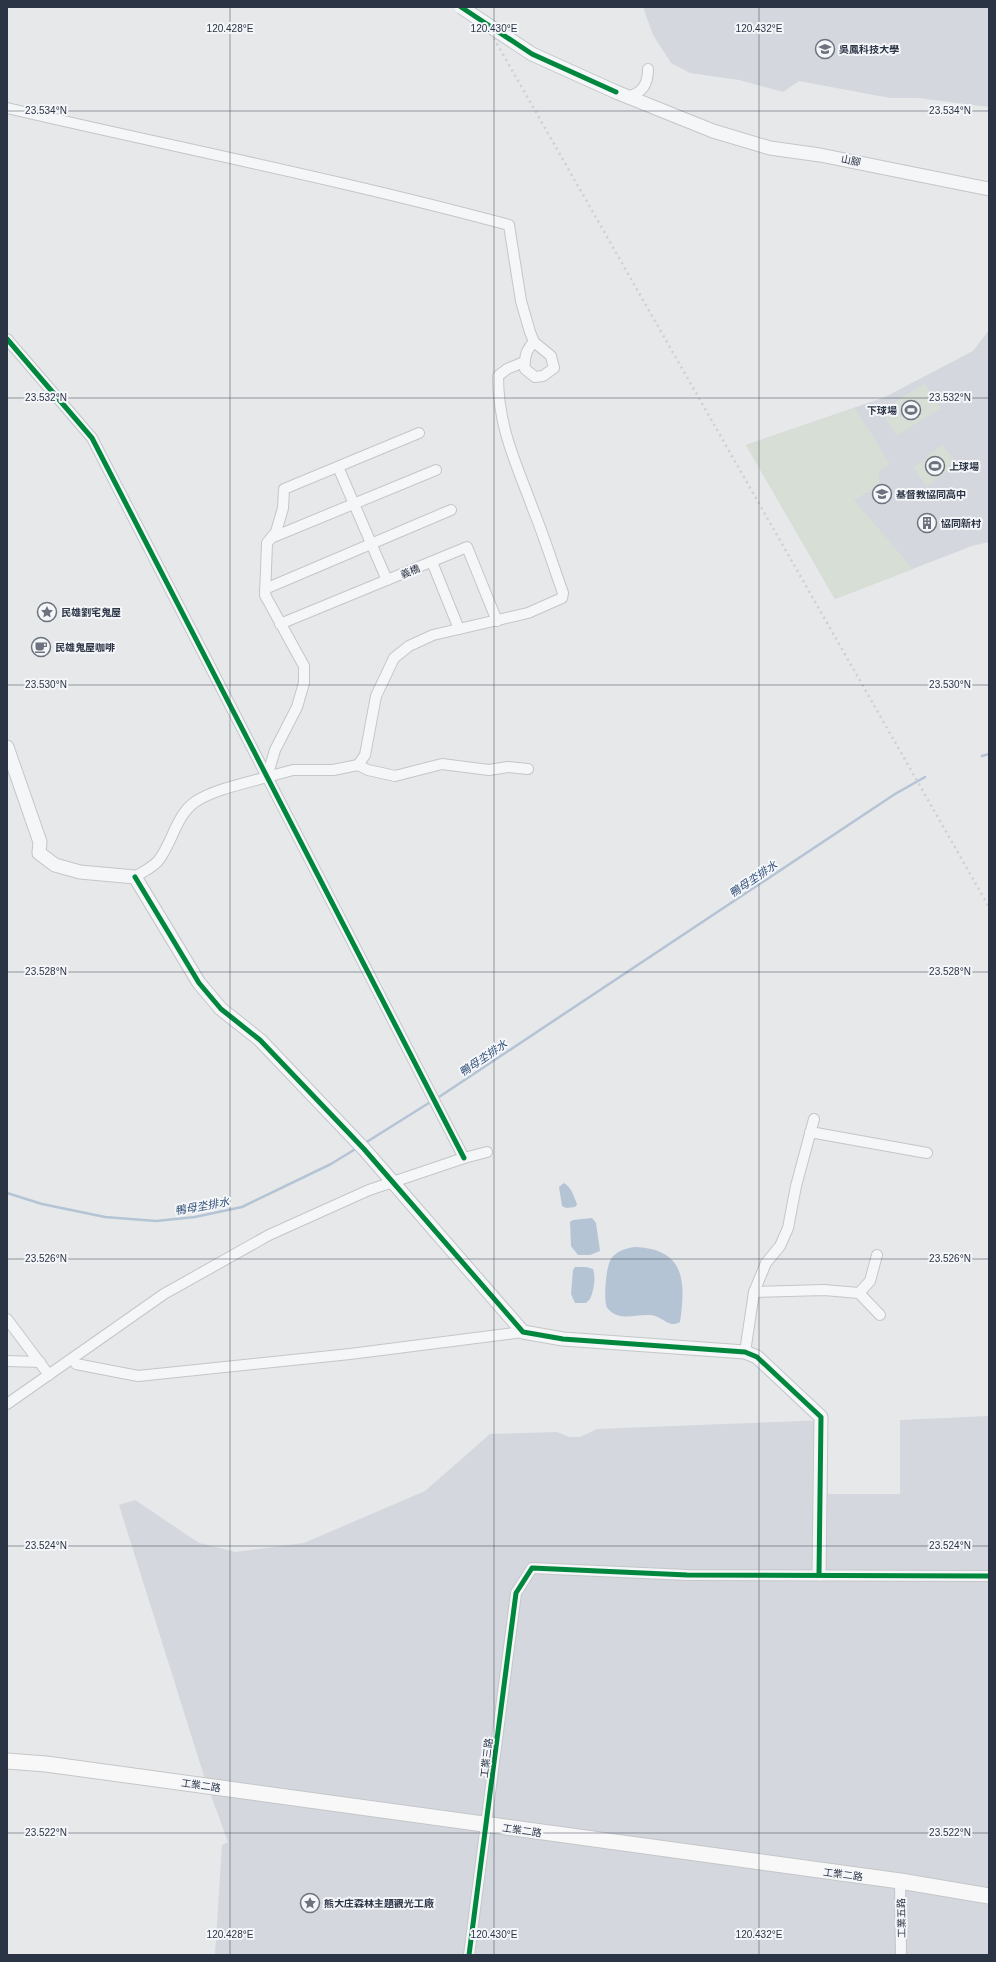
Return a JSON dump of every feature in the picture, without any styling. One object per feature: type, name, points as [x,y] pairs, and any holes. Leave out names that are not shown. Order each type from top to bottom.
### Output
[{"type":"main road","name":"工業二路","points":[[7,1761],[54,1765],[900,1881],[989,1896]]},
{"type":"street","name":"山腳","points":[[461,7],[532,54],[622,95],[713,131],[770,148],[820,155],[989,189]]},
{"type":"street","points":[[622,95],[640,92],[648,79],[648,69]]},
{"type":"street","points":[[7,108],[417,200],[509,224],[521,301],[534,342],[551,356],[554,368],[543,376],[535,377],[524,369],[524,362],[529,346],[534,342]]},
{"type":"street","points":[[7,339],[92,438],[464,1158]]},
{"type":"street","points":[[358,765],[365,755],[376,696],[394,658],[409,646],[433,635],[528,613],[554,603],[562,598],[563,593],[534,510],[508,446],[498,396],[498,376],[507,369],[524,362]]},
{"type":"street","points":[[267,777],[275,750],[296,707],[304,684],[304,666],[265,596],[267,543],[276,532],[282,508],[284,489],[420,433]]},
{"type":"street","points":[[338,468],[387,580]]},
{"type":"street","points":[[271,538],[355,505],[436,470]]},
{"type":"street","points":[[265,589],[452,510]]},
{"type":"street","name":"義橋","points":[[280,624],[467,547],[497,621]]},
{"type":"street","points":[[432,562],[459,629]]},
{"type":"street","points":[[7,747],[40,842],[39,853],[55,865],[80,872],[135,877],[157,862],[165,851],[178,822],[194,803],[229,787],[293,770],[333,770],[358,765],[368,770],[395,776],[442,764],[488,770],[508,767],[528,769]]},
{"type":"street","points":[[135,877],[199,983],[221,1009],[260,1040],[364,1149],[523,1332]]},
{"type":"street","points":[[745,1352],[754,1292],[766,1263],[780,1246],[788,1228],[796,1186],[814,1119]]},
{"type":"street","points":[[810,1132],[926,1153]]},
{"type":"street","points":[[7,1404],[164,1294],[269,1235],[369,1190],[464,1158],[487,1152]]},
{"type":"street","points":[[859,1293],[870,1281],[877,1255]]},
{"type":"street","points":[[754,1292],[824,1290],[859,1293],[880,1315]]},
{"type":"street","points":[[7,1319],[49,1375]]},
{"type":"street","points":[[76,1364],[138,1376],[350,1354],[523,1332],[563,1339],[745,1352],[757,1357],[821,1417],[819,1574],[989,1576]]},
{"type":"street","points":[[7,1361],[40,1362]]},
{"type":"street","name":"工業三路","points":[[469,1955],[516,1593],[532,1568],[687,1575],[819,1574]]},
{"type":"street","name":"工業五路","points":[[900,1881],[901,1955]]},
{"type":"shaded area","name":"吳鳳科技大學","points":[[643,7],[989,7],[989,107],[918,98],[890,98],[799,81],[783,92],[739,80],[690,73],[671,63],[653,35]]},
{"type":"shaded area","name":"基督教協同高中","points":[[989,330],[989,542],[972,546],[835,599],[746,445],[885,397],[973,351]]},
{"type":"shaded area","name":"下球場","points":[[925,383],[941,408],[897,436],[881,411]]},
{"type":"shaded area","points":[[855,408],[890,464],[879,471],[879,485],[854,500],[913,569],[835,599],[746,445]]},
{"type":"shaded area","name":"上球場","points":[[942,445],[957,463],[927,487],[913,468]]},
{"type":"shaded area","points":[[989,1416],[989,1955],[215,1955],[222,1845],[228,1842],[204,1776],[119,1505],[135,1500],[199,1543],[236,1552],[304,1543],[425,1491],[490,1434],[557,1432],[569,1437],[580,1437],[597,1429],[828,1420],[828,1494],[900,1494],[900,1420]]},
{"type":"water","points":[[564,1183],[569,1187],[573,1195],[577,1204],[575,1207],[566,1208],[562,1206],[559,1187]]},
{"type":"water","points":[[592,1218],[596,1223],[600,1251],[590,1255],[578,1255],[571,1246],[570,1222],[573,1220]]},
{"type":"water","points":[[635,1247],[652,1249],[664,1254],[673,1261],[682,1281],[683,1293],[680,1322],[670,1324],[658,1317],[650,1315],[617,1315],[607,1308],[605,1300],[605,1287],[609,1263],[613,1256],[618,1252]]},
{"type":"water","points":[[575,1267],[586,1267],[593,1269],[593,1288],[590,1299],[586,1303],[575,1303],[571,1294],[573,1270]]},
{"type":"waterway","name":"鴨母坔排水","points":[[982,756],[989,754]]},
{"type":"waterway","name":"鴨母坔排水","points":[[436,1099],[895,794],[925,777]]},
{"type":"waterway","name":"鴨母坔排水","points":[[365,1143],[432,1101]]},
{"type":"waterway","name":"鴨母坔排水","points":[[7,1193],[42,1204],[105,1217],[156,1221],[195,1217],[242,1207],[331,1164],[357,1148]]},
{"type":"railway","points":[[476,7],[989,907]]},
{"type":"cycle path","points":[[461,7],[532,54],[616,92]]},
{"type":"cycle path","points":[[7,339],[92,438],[464,1158]]},
{"type":"cycle path","points":[[135,877],[199,983],[221,1009],[260,1040],[364,1149],[523,1332],[563,1339],[745,1352],[757,1357],[821,1417],[819,1574]]},
{"type":"cycle path","points":[[469,1955],[516,1593],[532,1568],[687,1575],[989,1576]]},
{"type":"place","name":"吳鳳科技大學","points":[[825,49]]},
{"type":"place","name":"下球場","points":[[911,410]]},
{"type":"place","name":"上球場","points":[[935,466]]},
{"type":"place","name":"基督教協同高中","points":[[882,494]]},
{"type":"place","name":"協同新村","points":[[927,523]]},
{"type":"place","name":"民雄劉宅鬼屋","points":[[47,612]]},
{"type":"place","name":"民雄鬼屋咖啡","points":[[41,647]]},
{"type":"place","name":"熊大庄森林主題觀光工廠","points":[[310,1903]]}]
